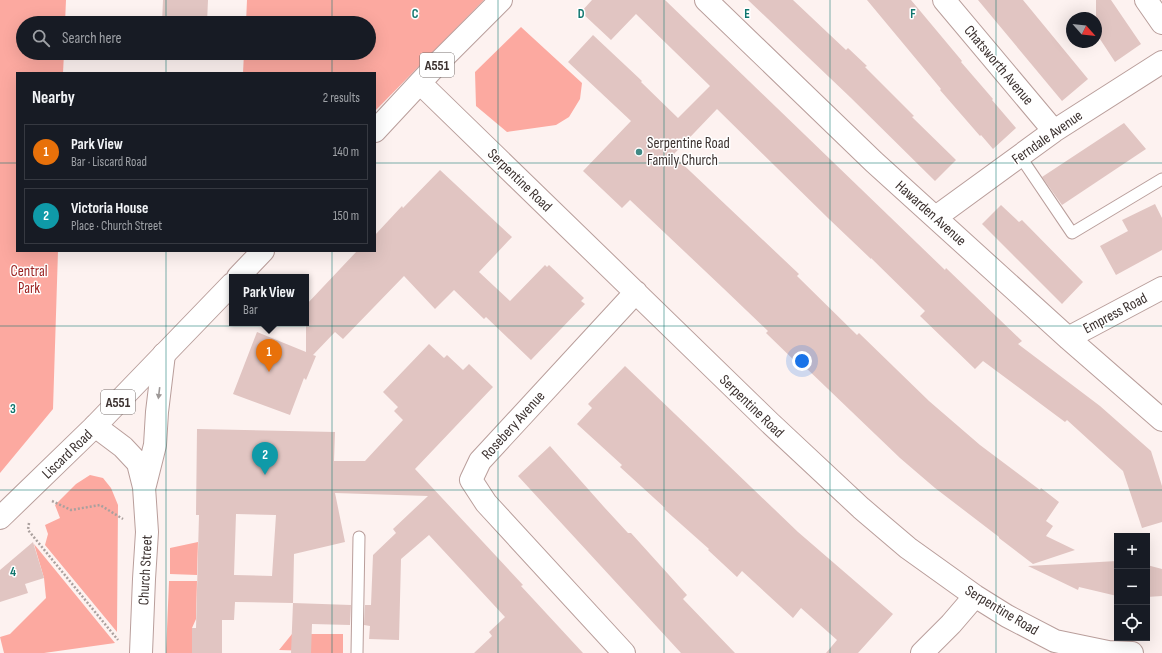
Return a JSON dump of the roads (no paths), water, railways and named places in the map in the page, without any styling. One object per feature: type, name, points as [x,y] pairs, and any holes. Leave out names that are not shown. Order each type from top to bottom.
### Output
[{"type":"street","name":"A551","points":[[376,130],[501,0]]},
{"type":"street","name":"Hawarden Avenue","points":[[706,0],[874,162],[1068,338],[1162,420]]},
{"type":"street","name":"Chatsworth Avenue","points":[[944,0],[1054,131]]},
{"type":"street","points":[[1146,0],[1162,23]]},
{"type":"street","name":"Ferndale Avenue","points":[[936,217],[1054,131],[1162,62]]},
{"type":"street","name":"Serpentine Road","points":[[420,83],[769,422],[861,508],[908,548],[975,596],[1007,616],[1055,641],[1108,652],[1132,653]]},
{"type":"street","points":[[241,274],[262,252]]},
{"type":"street","name":"Liscard Road","points":[[0,518],[95,426],[229,287]]},
{"type":"street","name":"Empress Road","points":[[1068,338],[1162,288]]},
{"type":"street","name":"Rosebery Avenue","points":[[624,653],[486,503],[472,480],[480,461],[636,292]]},
{"type":"street","name":"Church Street","points":[[144,487],[155,445],[157,412],[164,354]]},
{"type":"street","name":"Church Street","points":[[95,426],[123,447],[138,463],[144,487],[147,532],[141,653]]},
{"type":"street","points":[[922,653],[951,624],[975,596]]},
{"type":"lane","points":[[1020,156],[1072,233],[1162,179]]},
{"type":"lane","points":[[357,653],[359,537]]},
{"type":"place","name":"Serpentine Road Family Church","points":[[639,152]]},
{"type":"place","name":"Park View","points":[[269,372]]},
{"type":"place","name":"Victoria House","points":[[265,475]]},
{"type":"park label","name":"Central Park","points":[[29,280]]}]
